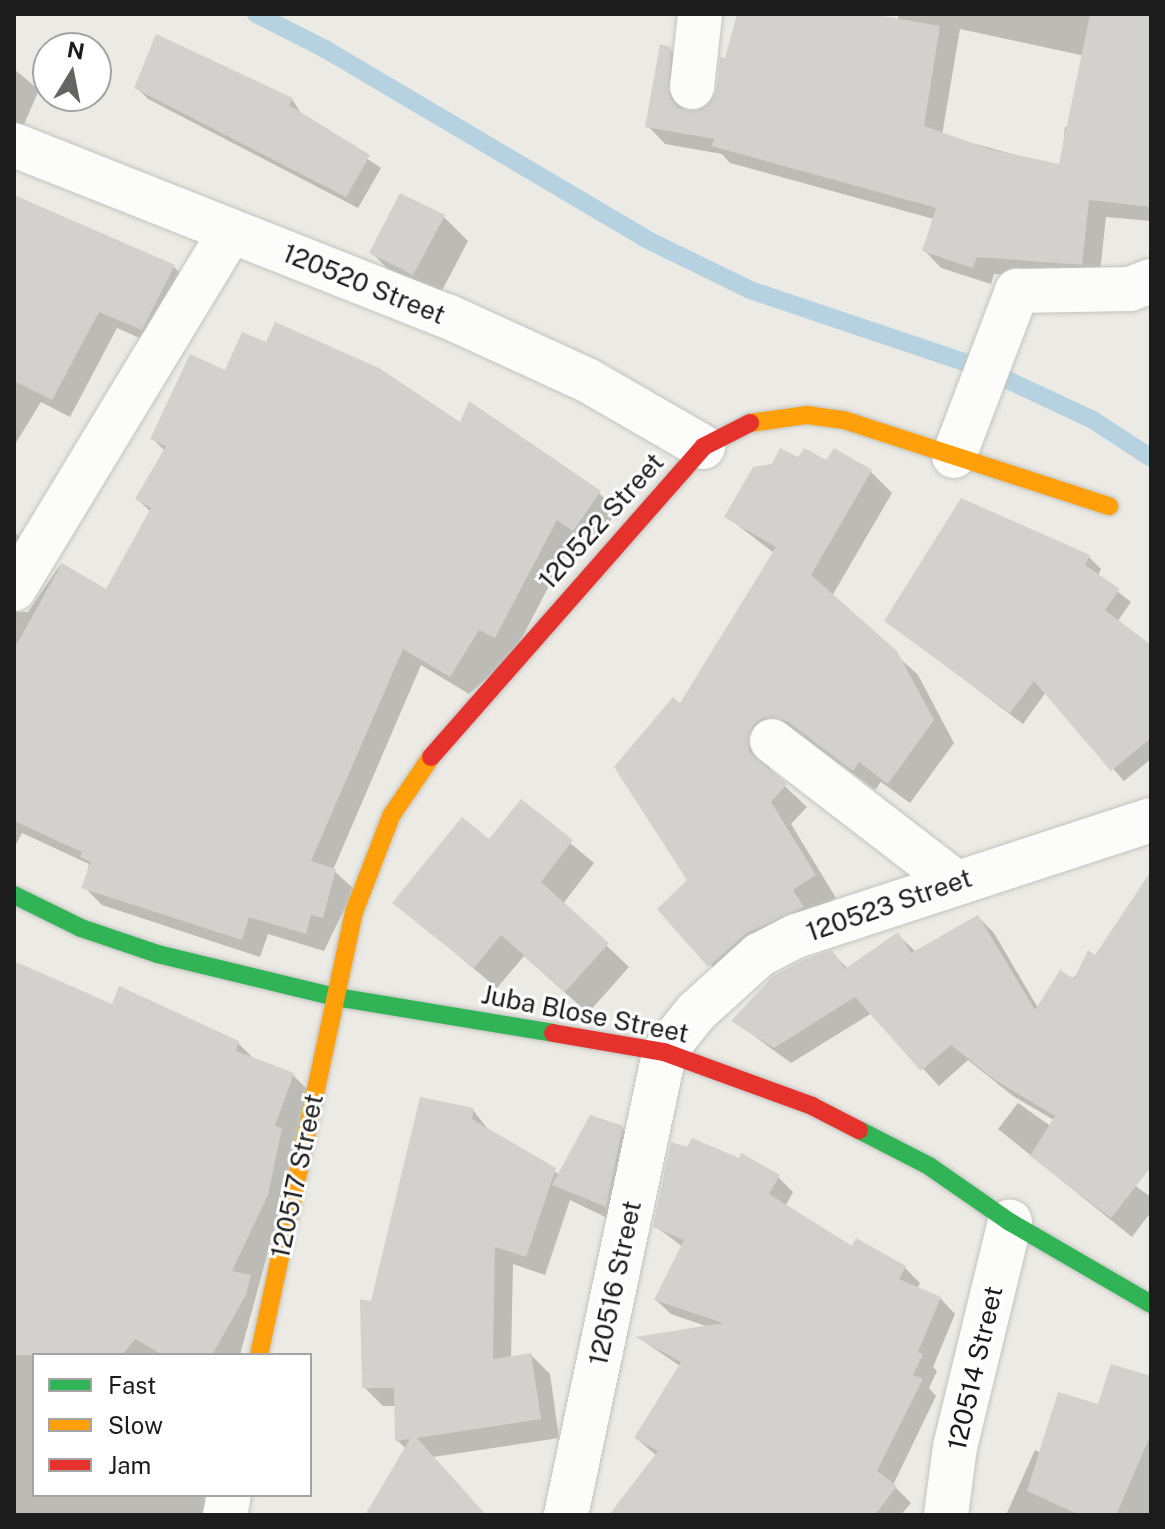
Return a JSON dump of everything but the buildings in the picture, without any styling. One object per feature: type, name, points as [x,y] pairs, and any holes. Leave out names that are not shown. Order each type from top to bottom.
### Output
[{"type":"street","points":[[692,87],[700,14]]},
{"type":"street","name":"120520 Street","points":[[14,145],[447,316],[587,380],[703,447]]},
{"type":"street","points":[[14,589],[230,232]]},
{"type":"street","points":[[954,456],[1017,291],[1130,289],[1151,281]]},
{"type":"street","name":"120522 Street","points":[[336,997],[354,912],[391,816],[431,757],[507,666],[703,447],[743,424],[807,415],[844,420],[1109,506]]},
{"type":"street","points":[[772,741],[955,882]]},
{"type":"street","name":"120523 Street","points":[[664,1052],[696,1012],[759,955],[796,936],[1151,820]]},
{"type":"street","name":"Juba Blose Street","points":[[14,895],[81,928],[158,954],[336,997],[664,1052],[812,1106],[929,1166],[1010,1222],[1151,1304]]},
{"type":"street","name":"120517 Street","points":[[259,1353],[336,997]]},
{"type":"street","name":"120516 Street","points":[[566,1515],[664,1052]]},
{"type":"street","name":"120514 Street","points":[[946,1515],[955,1447],[1010,1222]]},
{"type":"waterway","points":[[256,14],[325,49],[644,238],[750,290],[982,368],[1093,420],[1151,458]]},
{"type":"traffic: fast","points":[[14,895],[81,928],[158,954],[336,997],[553,1033]]},
{"type":"traffic: fast","points":[[859,1130],[929,1166],[1010,1222],[1151,1304]]},
{"type":"traffic: slow","points":[[750,423],[807,415],[844,420],[1109,506]]},
{"type":"traffic: slow","points":[[259,1353],[354,912],[391,816],[431,757]]},
{"type":"traffic: jam","points":[[431,757],[703,447],[750,423]]},
{"type":"traffic: jam","points":[[553,1033],[664,1052],[812,1106],[859,1130]]}]
